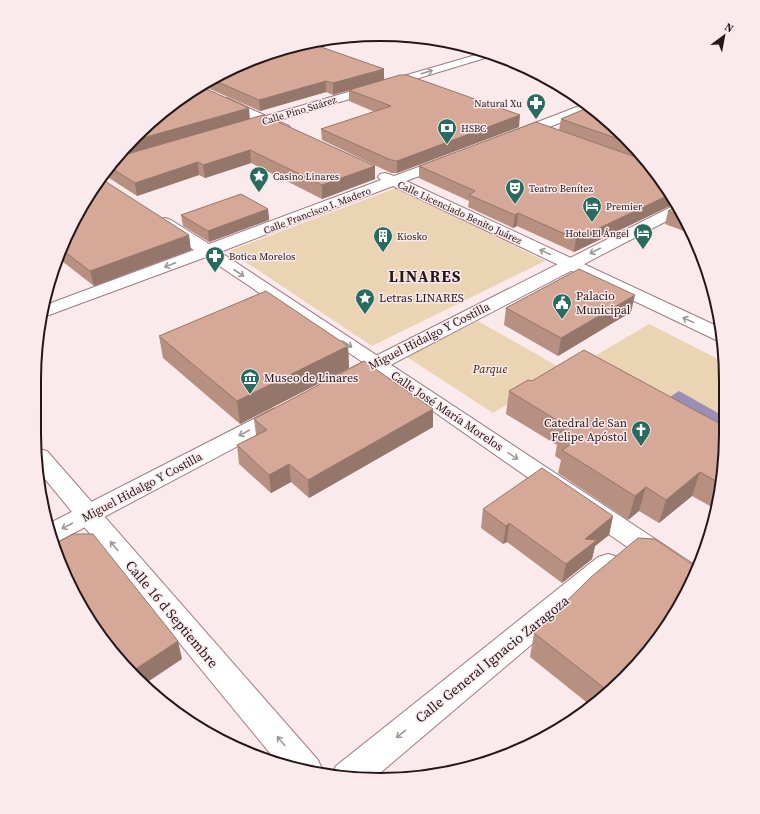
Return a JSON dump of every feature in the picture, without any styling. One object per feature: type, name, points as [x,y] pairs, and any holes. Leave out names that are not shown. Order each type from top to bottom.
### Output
[{"type":"street","name":"Calle Pino Suárez","points":[[250,125],[481,57]]},
{"type":"street","points":[[380,71],[425,87]]},
{"type":"street","points":[[210,95],[293,134]]},
{"type":"street","points":[[500,141],[584,109]]},
{"type":"street","points":[[521,122],[550,133]]},
{"type":"street","name":"Calle Francisco I. Madero","points":[[49,310],[457,157]]},
{"type":"street","name":"Calle Licenciado Benito Juárez","points":[[372,171],[715,332]]},
{"type":"street","name":"Miguel Hidalgo Y Costilla","points":[[327,389],[674,211]]},
{"type":"street","name":"Calle José María Morelos","points":[[150,213],[377,363],[688,575]]},
{"type":"street","name":"Miguel Hidalgo Y Costilla","points":[[56,532],[299,404]]},
{"type":"street","name":"Calle 16 d Septiembre","points":[[42,461],[299,763]]},
{"type":"street","name":"Calle General Ignacio Zaragoza","points":[[356,772],[637,540]]},
{"type":"green space","points":[[396,188],[545,261],[372,346],[229,251]]},
{"type":"green space","name":"Parque","points":[[478,321],[564,370],[493,413],[407,357]]},
{"type":"green space","points":[[649,324],[718,359],[719,441],[583,363]]},
{"type":"shaded area","points":[[679,391],[719,414],[719,437],[658,405]]},
{"type":"building","points":[[325,46],[321,47],[384,69],[333,83],[326,81],[259,100],[218,82],[271,59]]},
{"type":"building","points":[[400,75],[407,75],[520,115],[397,161],[391,160],[321,129],[391,106],[349,90]]},
{"type":"building","points":[[206,89],[249,108],[142,138],[174,111]]},
{"type":"building","points":[[584,109],[619,139],[561,119]]},
{"type":"building","points":[[263,115],[375,166],[322,185],[250,150],[203,165],[198,162],[135,183],[114,170],[127,154]]},
{"type":"building","points":[[536,122],[636,157],[665,197],[576,239],[518,213],[515,215],[469,195],[475,191],[419,166]]},
{"type":"building","points":[[106,182],[189,235],[90,271],[66,253],[86,210]]},
{"type":"building","points":[[241,194],[268,209],[208,231],[181,215]]},
{"type":"building","points":[[672,208],[675,214],[668,211]]},
{"type":"building","points":[[579,269],[635,295],[561,338],[506,308]]},
{"type":"building","name":"Museo de Linares","points":[[266,291],[348,346],[237,401],[159,336]]},
{"type":"building","name":"Catedral de San Felipe Apóstol","points":[[584,350],[719,423],[715,481],[700,472],[666,500],[646,487],[635,496],[562,450],[574,442],[559,433],[568,427],[509,391],[528,380],[532,381]]},
{"type":"building","points":[[364,361],[433,409],[308,480],[289,464],[269,475],[237,445],[267,430],[254,419]]},
{"type":"building","points":[[542,468],[613,516],[585,539],[597,540],[566,564],[509,523],[506,526],[483,509]]},
{"type":"building","points":[[73,534],[93,534],[178,641],[135,669],[111,640],[86,604],[67,564],[59,542]]},
{"type":"building","points":[[638,538],[655,539],[690,563],[693,563],[674,604],[662,622],[635,658],[605,688],[534,633],[591,577]]},
{"type":"place","name":"Natural Xu","points":[[536,120]]},
{"type":"place","name":"HSBC","points":[[447,145]]},
{"type":"place","name":"Casino Linares","points":[[259,193]]},
{"type":"place","name":"Teatro Benítez","points":[[515,205]]},
{"type":"place","name":"Premier","points":[[592,223]]},
{"type":"place","name":"Hotel El Ángel","points":[[643,250]]},
{"type":"place","name":"Kiosko","points":[[383,253]]},
{"type":"place","name":"Botica Morelos","points":[[215,273]]},
{"type":"place","name":"Letras LINARES","points":[[365,315]]},
{"type":"place","name":"Palacio Municipal","points":[[562,320]]},
{"type":"place","name":"Museo de Linares","points":[[250,395]]},
{"type":"place","name":"Catedral de San Felipe Apóstol","points":[[641,447]]},
{"type":"district","name":"LINARES","points":[[425,276]]}]
